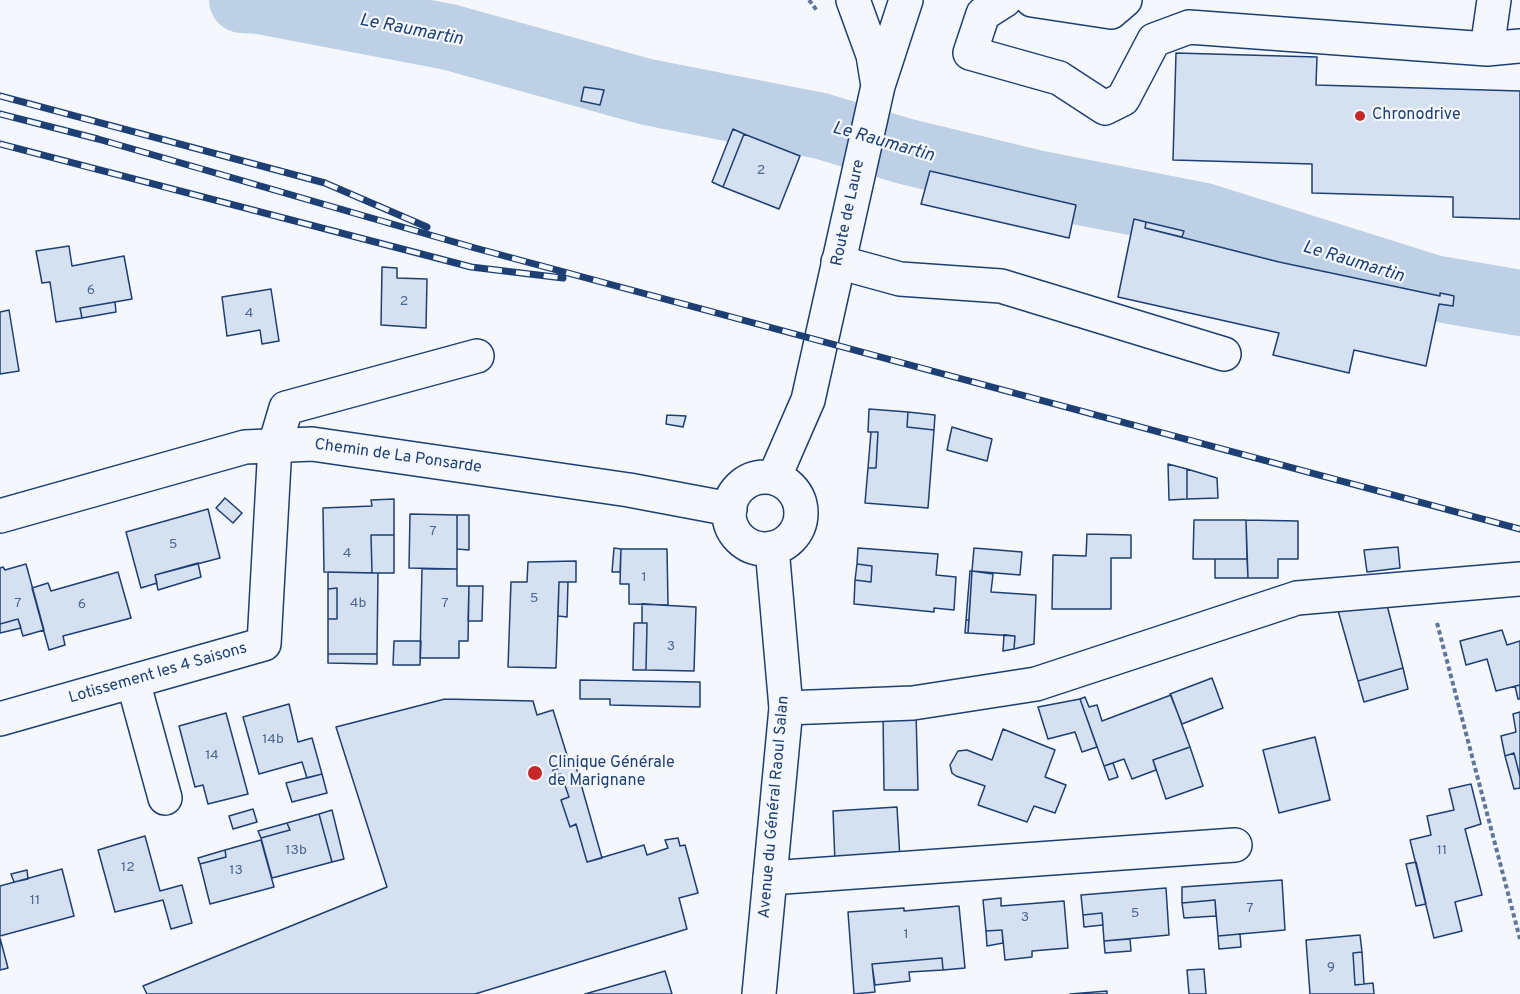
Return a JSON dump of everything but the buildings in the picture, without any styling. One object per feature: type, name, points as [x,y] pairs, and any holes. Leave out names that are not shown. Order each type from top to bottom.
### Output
[{"type":"street","name":"Route de Laure","points":[[853,0],[873,55],[875,99]]},
{"type":"street","name":"Route de Laure","points":[[774,478],[808,400],[875,99],[906,0]]},
{"type":"street","points":[[1005,0],[983,14],[970,53],[1059,78],[1105,108],[1123,99],[1154,40],[1189,27],[1488,49],[1520,46]]},
{"type":"street","points":[[1032,0],[1111,12],[1125,0]]},
{"type":"street","points":[[1488,49],[1494,0]]},
{"type":"street","points":[[838,262],[900,279],[1000,286],[1224,354]]},
{"type":"street","points":[[274,445],[286,408],[477,356]]},
{"type":"street","name":"Chemin de La Ponsarde","points":[[0,516],[245,447],[312,444],[628,490],[730,509]]},
{"type":"street","name":"Lotissement les 4 Saisons","points":[[0,719],[264,644],[274,445]]},
{"type":"street","points":[[774,478],[784,482],[792,489],[801,508],[797,529],[782,544],[772,548],[761,548],[741,539],[730,520],[730,509],[737,490],[744,484],[754,479],[774,478]]},
{"type":"street","name":"Avenue du Général Raoul Salan","points":[[759,994],[786,708],[772,548]]},
{"type":"street","points":[[786,708],[913,703],[1036,684],[1298,598],[1520,579]]},
{"type":"street","points":[[133,681],[165,798]]},
{"type":"street","points":[[770,878],[1234,845]]},
{"type":"path","points":[[1428,587],[1520,939]]},
{"type":"waterway","name":"Le Raumartin","points":[[242,0],[260,1],[449,37],[647,92],[821,126],[904,151],[1040,184],[1204,216],[1433,288],[1520,303]]},
{"type":"railway","points":[[0,96],[325,183],[427,227]]},
{"type":"railway","points":[[0,114],[98,139],[475,248],[1520,529]]},
{"type":"railway","points":[[0,144],[471,267],[563,278]]},
{"type":"place","name":"Chronodrive","points":[[1360,116]]},
{"type":"place","name":"Clinique Générale de Marignane","points":[[535,773]]}]
